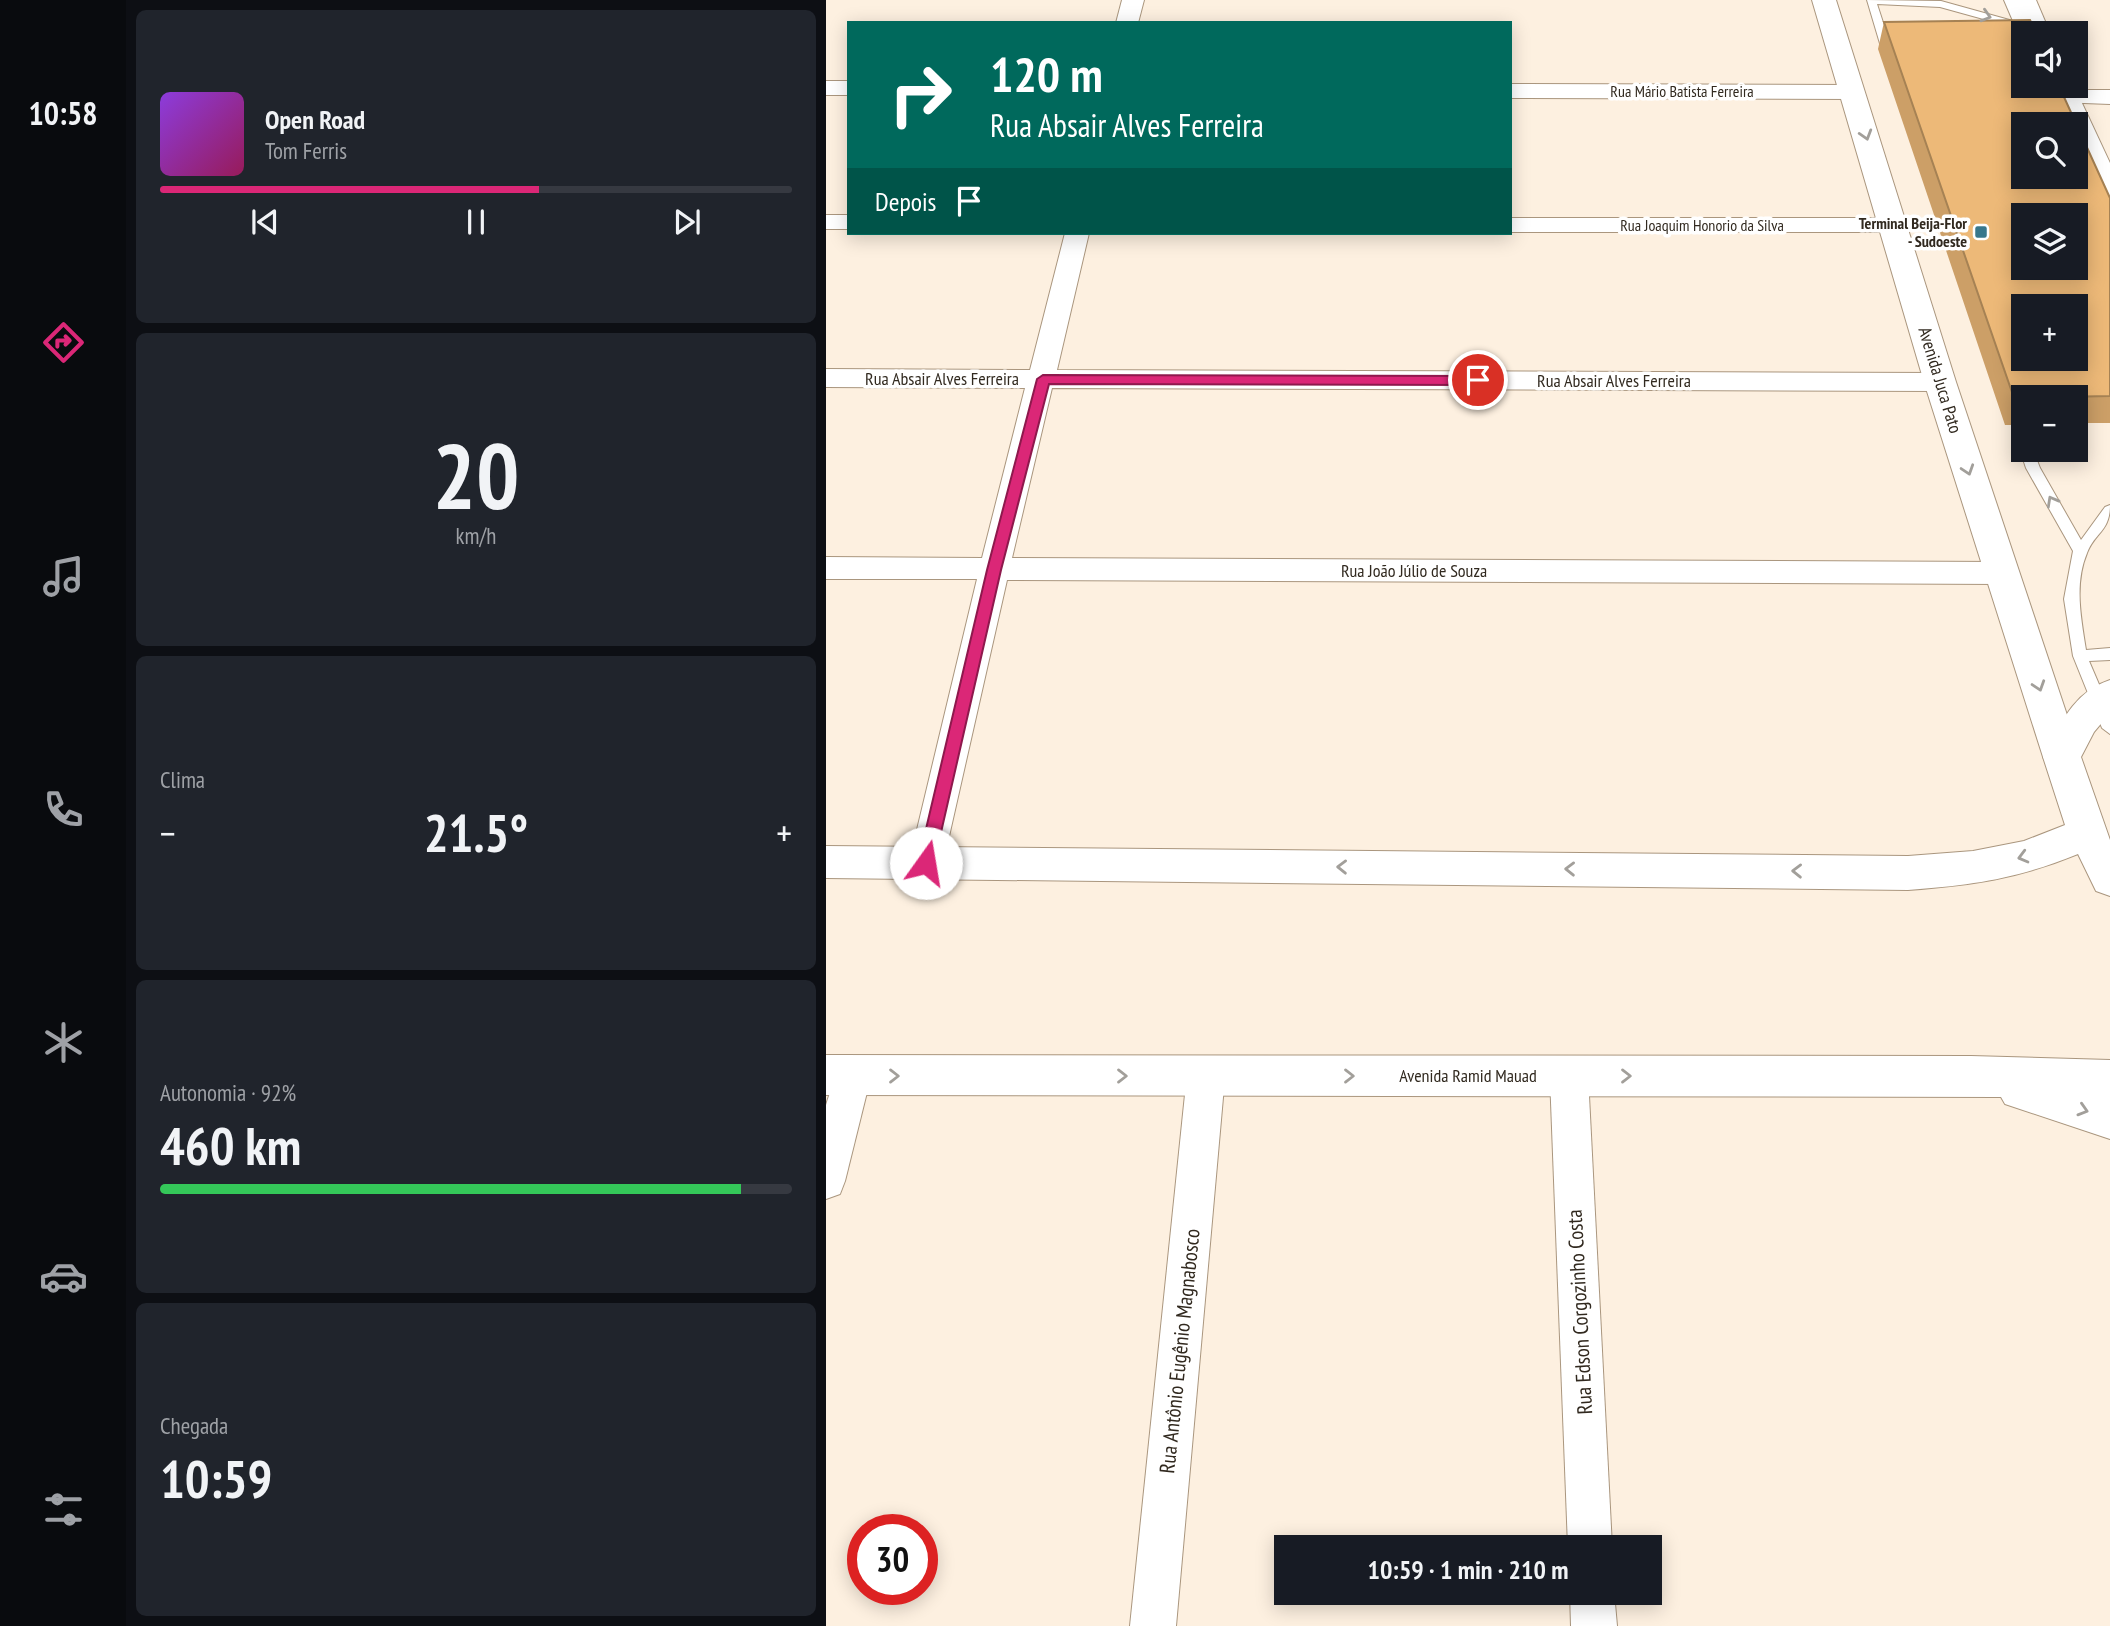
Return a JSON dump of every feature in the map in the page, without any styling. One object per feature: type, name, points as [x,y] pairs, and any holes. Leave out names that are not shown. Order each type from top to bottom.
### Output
[{"type":"main road","name":"Avenida Juca Pato","points":[[1824,0],[2001,573],[2087,833],[2110,879]]},
{"type":"main road","points":[[2024,0],[2026,21]]},
{"type":"main road","points":[[2059,98],[2110,193]]},
{"type":"main road","points":[[2062,757],[2080,722],[2106,707]]},
{"type":"main road","points":[[826,862],[1908,873],[1973,868],[2028,857],[2087,833]]},
{"type":"main road","name":"Avenida Ramid Mauad","points":[[839,1076],[1971,1076],[2110,1080]]},
{"type":"main road","points":[[1971,1076],[2110,1119]]},
{"type":"street","points":[[1127,21],[1132,0]]},
{"type":"street","points":[[826,88],[847,88]]},
{"type":"street","name":"Rua Mário Batista Ferreira","points":[[1512,91],[1853,92]]},
{"type":"street","points":[[2088,97],[2110,97]]},
{"type":"street","points":[[826,222],[847,222]]},
{"type":"street","name":"Rua Joaquim Honorio da Silva","points":[[1512,225],[1893,225]]},
{"type":"street","points":[[926,863],[994,570],[1077,235]]},
{"type":"street","name":"Rua Absair Alves Ferreira","points":[[826,379],[1940,382]]},
{"type":"street","name":"Rua João Júlio de Souza","points":[[826,568],[2001,573]]},
{"type":"street","name":"Rua Antônio Eugênio Magnabosco","points":[[1153,1626],[1206,1075]]},
{"type":"street","points":[[826,1181],[839,1076]]},
{"type":"street","name":"Rua Edson Corgozinho Costa","points":[[1569,1076],[1589,1535]]},
{"type":"street","points":[[1593,1605],[1594,1626]]},
{"type":"lane","points":[[2009,0],[2021,21]]},
{"type":"lane","points":[[1886,47],[1870,1],[1935,9],[1959,8],[2011,26]]},
{"type":"lane","points":[[2031,462],[2080,551]]},
{"type":"lane","points":[[2106,707],[2080,656],[2071,598],[2080,551],[2110,510]]},
{"type":"lane","points":[[2080,656],[2110,654]]},
{"type":"building","name":"Terminal Beija-Flor - Sudoeste","points":[[2030,20],[2011,21],[2011,98],[2064,98],[2071,112],[2011,112],[2011,189],[2088,189],[2088,150],[2110,198],[2110,396],[2088,396],[2088,385],[2011,385],[2011,389],[1884,22]]},
{"type":"place","name":"Terminal Beija-Flor - Sudoeste","points":[[1981,232]]},
{"type":"route","points":[[926,863],[994,570],[1043,379],[1478,380]]}]
